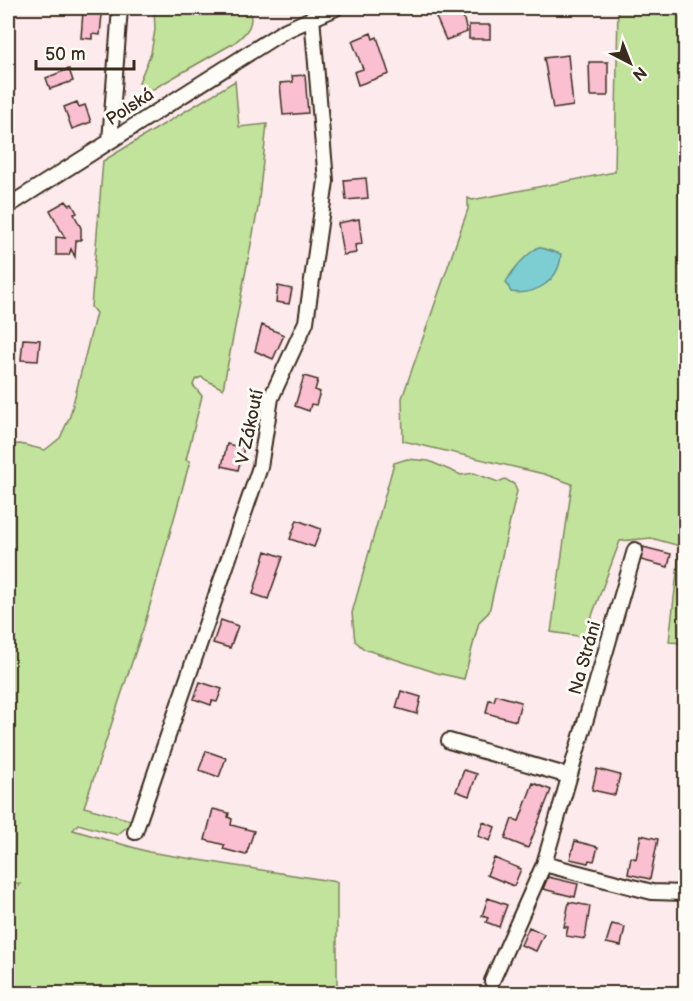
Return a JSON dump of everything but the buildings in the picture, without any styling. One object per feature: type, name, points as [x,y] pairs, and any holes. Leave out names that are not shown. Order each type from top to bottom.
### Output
[{"type":"street","points":[[111,141],[120,8]]},
{"type":"street","name":"Polská","points":[[8,206],[284,31],[336,8]]},
{"type":"street","name":"V Zákoutí","points":[[135,832],[260,467],[271,398],[306,322],[326,181],[312,17]]},
{"type":"street","name":"Na Stráni","points":[[492,981],[544,864],[635,550]]},
{"type":"street","points":[[449,741],[570,776]]},
{"type":"street","points":[[544,864],[651,892],[686,893]]},
{"type":"green space","points":[[154,8],[248,8],[251,23],[234,43],[148,92],[139,82],[151,53],[155,30]]},
{"type":"green space","points":[[618,8],[685,8],[686,176],[678,192],[686,203],[685,643],[669,642],[680,546],[651,538],[620,541],[584,637],[551,632],[572,484],[544,474],[403,441],[402,398],[468,209],[468,198],[472,200],[615,172]]},
{"type":"green space","points":[[235,81],[239,127],[267,124],[258,208],[223,389],[201,377],[195,380],[193,385],[202,396],[186,460],[190,461],[145,623],[84,807],[134,821],[117,835],[78,824],[73,830],[149,852],[337,882],[337,993],[8,993],[8,899],[20,884],[8,885],[8,445],[20,444],[45,450],[60,438],[70,416],[96,313],[91,307],[103,161]]},
{"type":"green space","points":[[407,459],[429,461],[461,475],[474,473],[498,482],[505,479],[514,484],[517,491],[489,612],[479,622],[464,679],[437,673],[364,649],[355,641],[352,613],[394,463]]},
{"type":"water","points":[[538,247],[561,254],[556,271],[551,279],[538,289],[520,293],[511,292],[506,282],[509,277],[520,263]]}]
